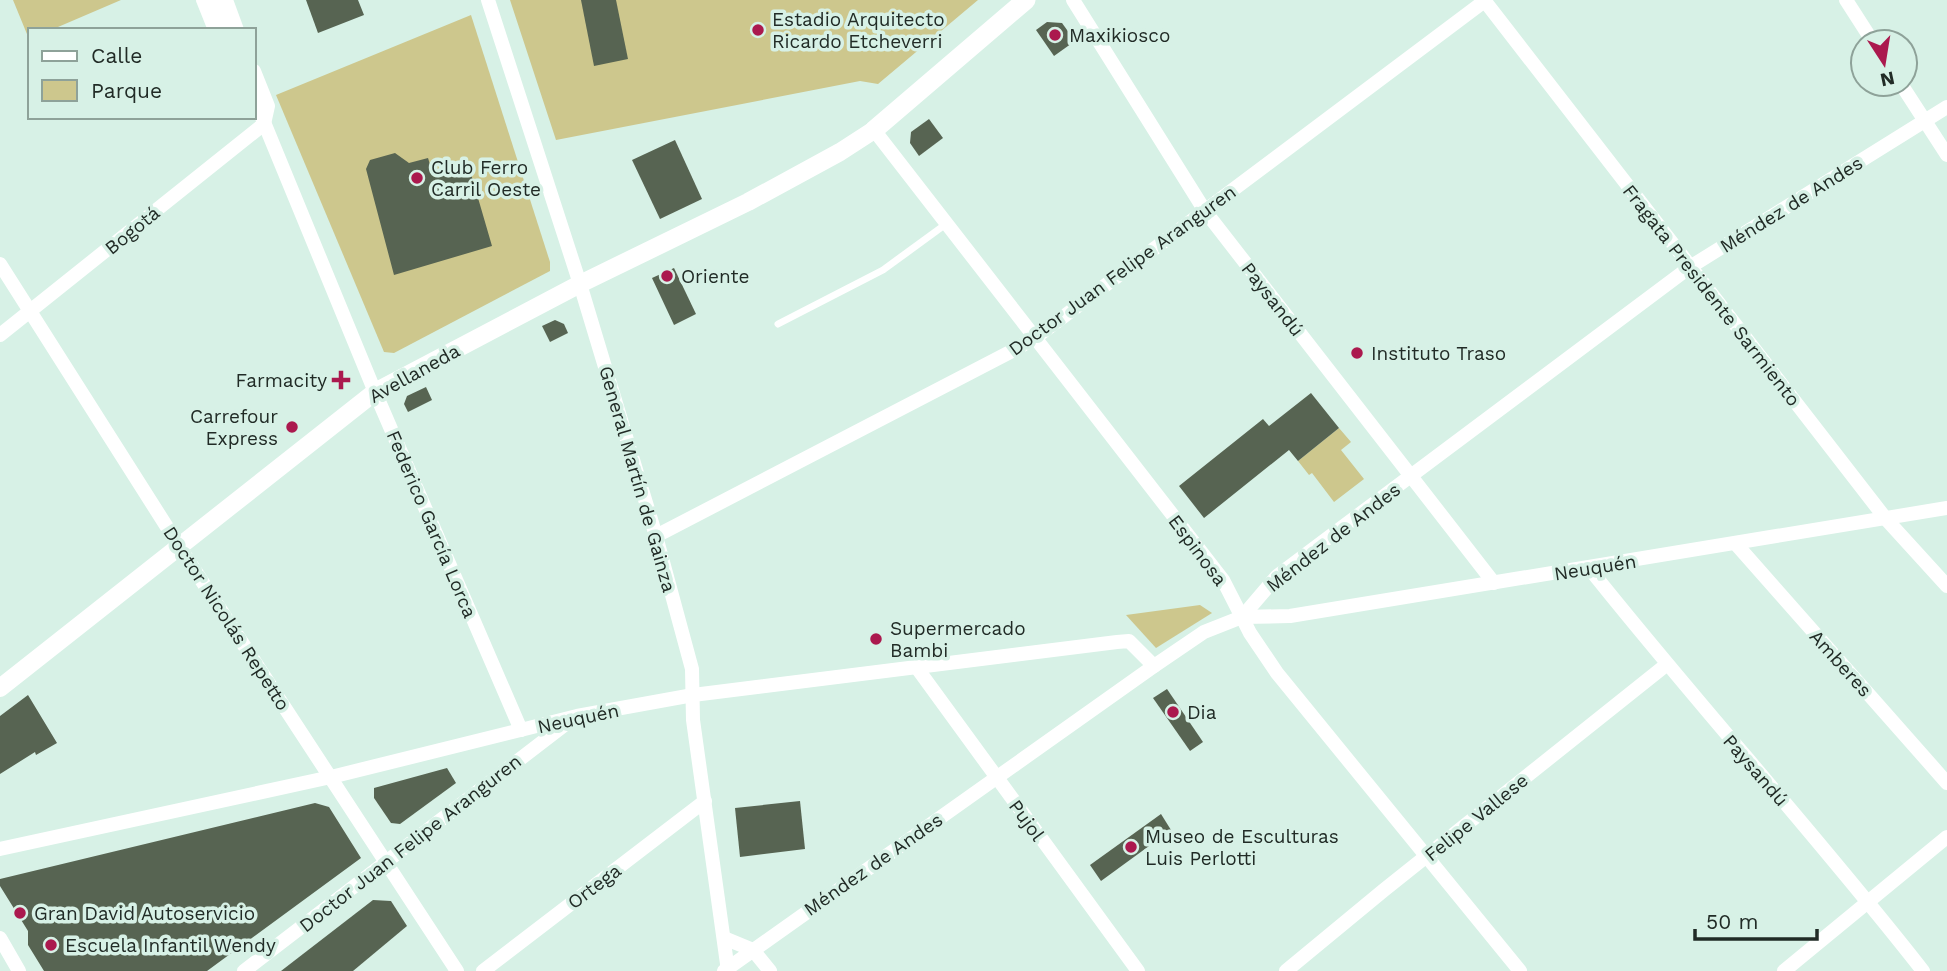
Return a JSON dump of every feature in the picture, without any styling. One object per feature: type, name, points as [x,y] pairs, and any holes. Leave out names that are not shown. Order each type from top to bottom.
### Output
[{"type":"main road","points":[[874,130],[1026,0]]},
{"type":"street","points":[[203,0],[214,28]]},
{"type":"street","points":[[215,0],[225,28]]},
{"type":"street","points":[[226,0],[236,28]]},
{"type":"street","name":"General Martín de Gainza","points":[[488,0],[580,284],[656,536],[692,669],[693,720],[727,970]]},
{"type":"street","name":"Paysandú","points":[[1073,0],[1205,211],[1494,583]]},
{"type":"street","name":"Doctor Juan Felipe Aranguren","points":[[656,536],[1035,338],[1485,0]]},
{"type":"street","name":"Fragata Presidente Sarmiento","points":[[1485,0],[1886,519],[1947,586]]},
{"type":"street","points":[[1846,0],[1864,28]]},
{"type":"street","name":"Federico García Lorca","points":[[256,76],[268,106],[259,120],[521,730]]},
{"type":"street","points":[[1909,98],[1947,155]]},
{"type":"street","name":"Méndez de Andes","points":[[727,970],[1154,666],[1204,632],[1242,617],[1277,576],[1690,267],[1947,107]]},
{"type":"street","name":"Bogotá","points":[[0,335],[259,120]]},
{"type":"street","name":"Avellaneda","points":[[0,688],[375,392],[580,284],[748,202],[841,152],[874,130]]},
{"type":"street","name":"Espinosa","points":[[874,130],[1223,580],[1242,617],[1277,673],[1520,971]]},
{"type":"street","name":"Doctor Nicolás Repetto","points":[[0,264],[457,971]]},
{"type":"street","name":"Neuquén","points":[[1242,617],[1290,616],[1947,508]]},
{"type":"street","name":"Amberes","points":[[1736,544],[1947,783]]},
{"type":"street","name":"Paysandú","points":[[1589,568],[1666,665],[1869,901],[1923,971]]},
{"type":"street","name":"Neuquén","points":[[0,849],[331,777],[577,716],[693,695],[1129,641],[1154,666]]},
{"type":"street","name":"Felipe Vallese","points":[[1286,971],[1666,665]]},
{"type":"street","name":"Pujol","points":[[917,668],[1138,971]]},
{"type":"street","name":"Doctor Juan Felipe Aranguren","points":[[244,971],[577,716]]},
{"type":"street","name":"Ortega","points":[[483,971],[705,801]]},
{"type":"street","points":[[1784,971],[1947,837]]},
{"type":"street","points":[[0,938],[16,970]]},
{"type":"street","points":[[724,938],[753,950],[770,971]]},
{"type":"lane","points":[[778,324],[883,270],[946,225]]},
{"type":"green space","points":[[13,0],[121,0],[56,28],[28,28],[28,37]]},
{"type":"green space","name":"Club Ferro Carril Oeste","points":[[510,0],[978,0],[878,84],[860,81],[556,140]]},
{"type":"green space","name":"Club Ferro Carril Oeste","points":[[471,15],[550,262],[550,271],[394,353],[384,352],[276,95]]},
{"type":"green space","points":[[1339,428],[1351,442],[1341,450],[1364,479],[1334,502],[1312,473],[1309,475],[1298,461]]},
{"type":"green space","points":[[1200,605],[1212,613],[1156,648],[1126,615]]},
{"type":"building","points":[[306,0],[358,0],[364,15],[318,33]]},
{"type":"building","points":[[581,0],[616,0],[628,59],[594,66]]},
{"type":"building","name":"Maxikiosco","points":[[1047,22],[1062,23],[1075,41],[1054,56],[1036,30]]},
{"type":"building","points":[[929,119],[943,138],[919,156],[910,143],[911,132]]},
{"type":"building","points":[[675,140],[702,199],[660,219],[632,160]]},
{"type":"building","points":[[395,153],[409,163],[428,158],[434,177],[469,167],[492,246],[394,275],[366,169],[370,160]]},
{"type":"building","points":[[674,268],[696,314],[674,325],[652,278]]},
{"type":"building","points":[[555,320],[564,324],[568,333],[550,342],[542,326]]},
{"type":"building","points":[[426,387],[432,400],[408,412],[404,404],[407,396]]},
{"type":"building","points":[[1311,393],[1339,428],[1298,461],[1289,450],[1204,518],[1179,486],[1263,419],[1269,426]]},
{"type":"building","name":"Dia","points":[[1167,689],[1203,742],[1190,751],[1153,698]]},
{"type":"building","points":[[28,695],[57,743],[36,755],[35,752],[0,774],[0,716]]},
{"type":"building","points":[[447,768],[456,783],[400,824],[391,823],[374,798],[374,788]]},
{"type":"building","points":[[800,801],[805,849],[740,857],[735,808]]},
{"type":"building","points":[[315,803],[329,807],[361,858],[207,971],[44,971],[28,945],[28,931],[0,886],[0,879]]},
{"type":"building","name":"Museo de Esculturas Luis Perlotti","points":[[1161,814],[1171,830],[1101,881],[1090,865]]},
{"type":"building","points":[[373,900],[391,901],[407,926],[353,971],[281,971]]},
{"type":"place","name":"Estadio Arquitecto Ricardo Etcheverri","points":[[758,30]]},
{"type":"place","name":"Maxikiosco","points":[[1055,35]]},
{"type":"place","name":"Club Ferro Carril Oeste","points":[[417,178]]},
{"type":"place","name":"Oriente","points":[[667,276]]},
{"type":"place","name":"Instituto Traso","points":[[1357,353]]},
{"type":"place","name":"Farmacity","points":[[341,380]]},
{"type":"place","name":"Carrefour Express","points":[[292,427]]},
{"type":"place","name":"Supermercado Bambi","points":[[876,639]]},
{"type":"place","name":"Dia","points":[[1173,712]]},
{"type":"place","name":"Museo de Esculturas Luis Perlotti","points":[[1131,847]]},
{"type":"place","name":"Gran David Autoservicio","points":[[20,913]]},
{"type":"place","name":"Escuela Infantil Wendy","points":[[51,945]]}]
